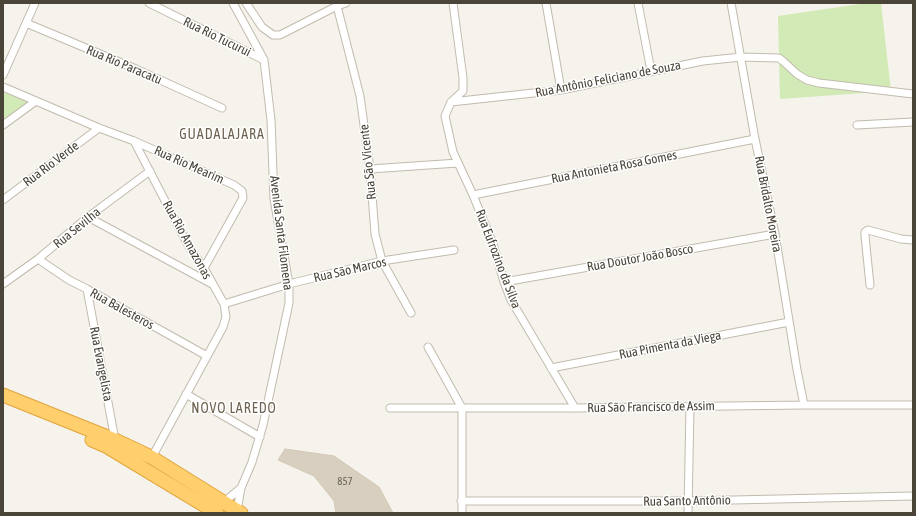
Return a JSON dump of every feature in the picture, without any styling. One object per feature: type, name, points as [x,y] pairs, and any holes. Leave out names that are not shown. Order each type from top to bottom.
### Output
[{"type":"highway","points":[[3,395],[115,440],[152,457],[220,508]]},
{"type":"highway","points":[[3,404],[106,446],[147,470],[220,508],[239,512]]},
{"type":"street","points":[[3,75],[35,3]]},
{"type":"street","name":"Rua Rio Tucurui","points":[[148,3],[264,60]]},
{"type":"street","name":"Avenida Santa Filomena","points":[[233,3],[264,60],[271,120],[274,199],[289,284],[289,303],[260,438],[241,488],[239,512]]},
{"type":"street","points":[[246,3],[262,27],[273,35],[280,35],[337,6],[346,3]]},
{"type":"street","name":"Rua Eufrozino da Silva","points":[[453,3],[463,85],[463,91],[452,102],[445,116],[453,152],[473,195],[511,300],[575,408]]},
{"type":"street","points":[[546,3],[561,90]]},
{"type":"street","points":[[638,3],[651,71]]},
{"type":"street","name":"Rua Bridalto Moreira","points":[[731,3],[755,139],[775,234],[804,404]]},
{"type":"street","name":"Rua São Vicente","points":[[337,6],[360,96],[370,169],[375,234],[382,261],[411,313]]},
{"type":"street","name":"Rua Rio Paracatu","points":[[26,23],[136,69],[222,108]]},
{"type":"street","name":"Rua Antônio Feliciano de Souza","points":[[452,102],[561,90],[703,61],[741,57],[778,58],[807,80],[819,83],[913,94]]},
{"type":"street","points":[[3,87],[99,128],[134,141]]},
{"type":"street","points":[[3,125],[36,101]]},
{"type":"street","points":[[857,125],[913,122]]},
{"type":"street","name":"Rua Rio Verde","points":[[3,200],[99,128]]},
{"type":"street","name":"Rua Antonieta Rosa Gomes","points":[[473,195],[755,139]]},
{"type":"street","name":"Rua Rio Amazonas","points":[[134,141],[188,245],[204,268],[224,304],[226,317],[224,327],[152,457],[147,470]]},
{"type":"street","name":"Rua Rio Mearim","points":[[134,141],[234,185],[242,192],[240,204],[204,268]]},
{"type":"street","points":[[370,169],[458,163]]},
{"type":"street","name":"Rua Sevilha","points":[[3,284],[38,259],[88,217],[150,171]]},
{"type":"street","points":[[88,217],[212,284]]},
{"type":"street","points":[[870,285],[865,232],[868,230],[913,240]]},
{"type":"street","name":"Rua Doutor João Bosco","points":[[504,282],[775,234]]},
{"type":"street","name":"Rua São Marcos","points":[[224,304],[289,284],[382,261],[454,250]]},
{"type":"street","name":"Rua Balesteros","points":[[38,259],[69,280],[207,356]]},
{"type":"street","name":"Rua Evangelista","points":[[87,289],[115,440]]},
{"type":"street","name":"Rua Pimenta da Viega","points":[[551,368],[789,322]]},
{"type":"street","points":[[428,347],[462,408],[462,513]]},
{"type":"street","points":[[186,394],[260,438]]},
{"type":"street","name":"Rua São Francisco de Assim","points":[[390,408],[575,408],[804,404],[913,405]]},
{"type":"street","points":[[688,513],[690,406]]},
{"type":"street","name":"Avenida Santa Filomena","points":[[220,508],[241,488]]},
{"type":"street","name":"Rua Santo Antônio","points":[[461,501],[688,501],[913,496]]},
{"type":"green space","points":[[867,3],[881,3],[891,91],[780,99],[778,16]]},
{"type":"green space","points":[[3,92],[31,101],[3,122]]},
{"type":"building","points":[[285,449],[334,456],[379,487],[393,513],[336,513],[334,501],[314,476],[278,460]]},
{"type":"district","name":"GUADALAJARA","points":[[222,135]]},
{"type":"district","name":"NOVO LAREDO","points":[[234,409]]}]
